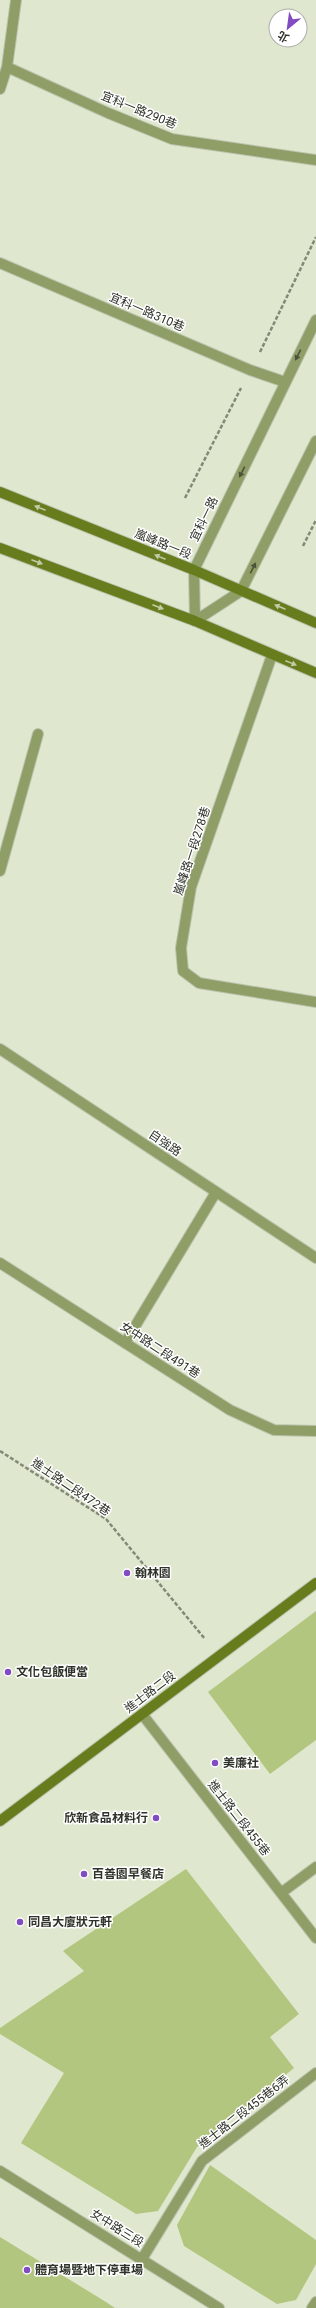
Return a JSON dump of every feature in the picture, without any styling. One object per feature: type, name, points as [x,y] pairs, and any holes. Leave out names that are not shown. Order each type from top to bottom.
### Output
[{"type":"main road","name":"嵐峰路一段","points":[[0,492],[194,570],[316,622]]},
{"type":"main road","points":[[0,548],[195,621],[316,673]]},
{"type":"main road","name":"進士路二段","points":[[0,1821],[316,1583]]},
{"type":"street","points":[[0,89],[7,67],[16,0]]},
{"type":"street","name":"宜科一路290巷","points":[[7,67],[108,113],[172,139],[316,160]]},
{"type":"street","name":"宜科一路310巷","points":[[0,263],[250,370],[285,382]]},
{"type":"street","name":"宜科一路","points":[[195,621],[194,570],[316,320]]},
{"type":"street","points":[[195,621],[241,591],[316,441]]},
{"type":"street","name":"嵐峰路一段278巷","points":[[272,655],[191,887],[181,948],[183,971],[199,983],[316,1002]]},
{"type":"street","points":[[0,871],[38,734]]},
{"type":"street","name":"自強路","points":[[0,1049],[316,1258]]},
{"type":"street","points":[[125,1343],[216,1192]]},
{"type":"street","name":"女中路二段491巷","points":[[0,1263],[230,1410],[274,1430],[316,1431]]},
{"type":"street","name":"進士路二段455巷","points":[[142,1714],[316,1938]]},
{"type":"street","points":[[281,1893],[316,1867]]},
{"type":"street","name":"進士路二段455巷6弄","points":[[142,2259],[202,2161],[316,2073]]},
{"type":"street","name":"女中路三段","points":[[0,2171],[219,2308]]},
{"type":"street","points":[[312,2308],[316,2302]]},
{"type":"path","points":[[303,546],[316,520]]},
{"type":"path","name":"進士路二段472巷","points":[[0,1451],[106,1519],[218,1656]]},
{"type":"green space","points":[[316,1611],[316,1740],[270,1774],[208,1692]]},
{"type":"green space","points":[[186,1869],[299,2014],[270,2037],[294,2068],[197,2147],[158,2211],[136,2214],[21,2143],[64,2073],[0,2034],[0,2028],[84,1971],[63,1951]]},
{"type":"green space","points":[[210,2165],[316,2240],[316,2264],[296,2300],[277,2304],[184,2246],[177,2225]]},
{"type":"green space","name":"體育場暨地下停車場","points":[[0,2237],[106,2302],[115,2308],[0,2308]]},
{"type":"place","name":"翰林園","points":[[127,1573]]},
{"type":"place","name":"文化包飯便當","points":[[8,1672]]},
{"type":"place","name":"美廉社","points":[[215,1763]]},
{"type":"place","name":"欣新食品材料行","points":[[156,1818]]},
{"type":"place","name":"百善園早餐店","points":[[84,1874]]},
{"type":"place","name":"同昌大廈狀元軒","points":[[20,1922]]},
{"type":"place","name":"體育場暨地下停車場","points":[[27,2270]]}]
